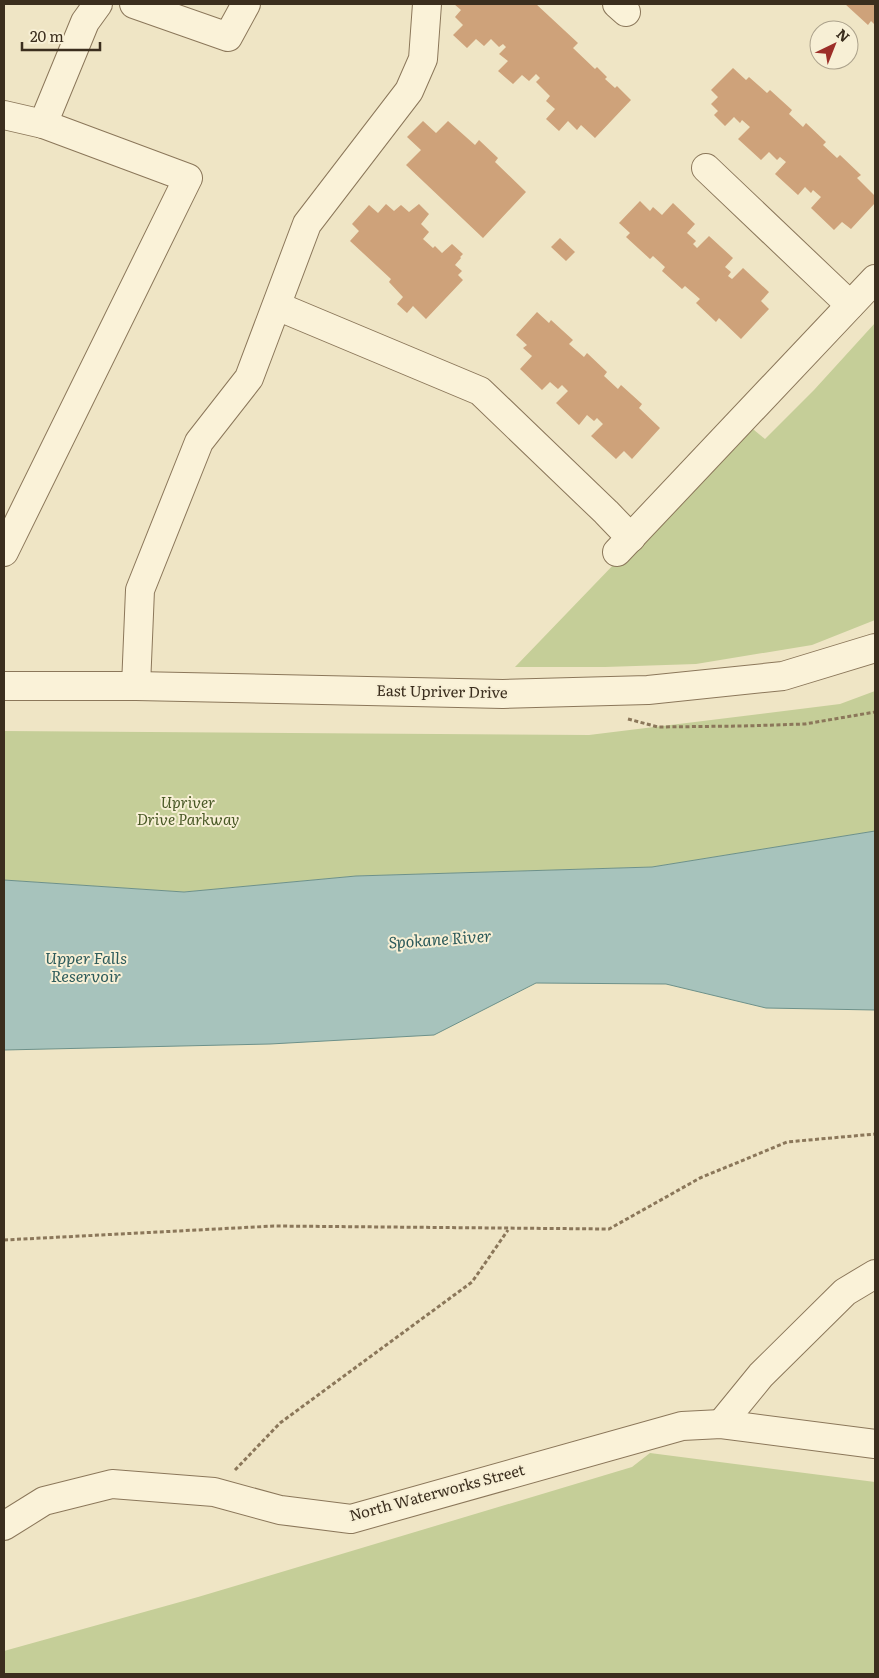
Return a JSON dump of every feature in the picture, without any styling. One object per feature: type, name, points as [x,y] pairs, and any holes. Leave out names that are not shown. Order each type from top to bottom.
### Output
[{"type":"street","points":[[43,124],[85,22],[98,4]]},
{"type":"street","points":[[134,4],[228,37],[246,4]]},
{"type":"street","points":[[136,686],[140,590],[199,442],[249,378],[307,224],[408,91],[422,59],[426,4]]},
{"type":"street","points":[[4,115],[43,124],[188,178],[4,552]]},
{"type":"street","points":[[706,168],[850,306]]},
{"type":"street","points":[[277,306],[480,391],[606,512],[624,545],[875,279]]},
{"type":"street","name":"East Upriver Drive","points":[[4,686],[136,686],[503,694],[648,690],[783,676],[875,648]]},
{"type":"street","points":[[721,1424],[762,1375],[845,1292],[875,1274]]},
{"type":"street","name":"North Waterworks Street","points":[[4,1526],[44,1501],[112,1484],[214,1492],[280,1510],[351,1519],[682,1426],[721,1424],[875,1444]]},
{"type":"path","points":[[4,1240],[274,1226],[609,1229],[700,1178],[787,1142],[875,1134]]},
{"type":"path","points":[[214,1492],[280,1423],[472,1282],[508,1229]]},
{"type":"green space","points":[[875,323],[875,620],[812,645],[696,664],[515,667],[748,425],[765,439],[814,390]]},
{"type":"green space","name":"Upriver Drive Parkway","points":[[875,691],[875,831],[652,867],[356,876],[184,892],[4,880],[4,731],[589,735],[840,704]]},
{"type":"green space","points":[[650,1453],[875,1482],[875,1674],[4,1674],[4,1651],[198,1597],[632,1467]]},
{"type":"water","name":"Upper Falls Reservoir","points":[[875,831],[875,1010],[766,1008],[666,984],[536,983],[434,1035],[270,1044],[4,1050],[4,880],[184,892],[356,876],[652,867]]},
{"type":"building","points":[[454,4],[536,4],[578,43],[573,48],[595,69],[597,67],[607,77],[605,79],[615,88],[617,86],[631,100],[595,138],[581,125],[577,130],[568,121],[559,131],[546,119],[555,109],[546,101],[550,96],[536,82],[540,78],[536,74],[529,81],[522,75],[513,84],[498,71],[508,61],[499,54],[506,47],[503,44],[499,47],[491,39],[484,46],[476,39],[467,48],[453,35],[463,25],[455,17],[461,10]]},
{"type":"building","points":[[845,4],[875,4],[875,25],[871,21],[868,25]]},
{"type":"building","points":[[733,68],[746,80],[749,77],[767,93],[770,90],[792,110],[789,114],[803,127],[806,123],[826,142],[823,145],[837,158],[840,155],[861,175],[857,178],[875,196],[875,203],[851,229],[842,222],[834,230],[811,208],[821,197],[813,190],[811,193],[805,187],[798,195],[775,174],[786,162],[780,157],[777,160],[769,152],[761,160],[738,139],[750,127],[742,120],[740,123],[734,117],[725,126],[714,115],[718,111],[711,104],[718,97],[711,90]]},
{"type":"building","points":[[423,121],[436,133],[448,121],[475,145],[479,140],[498,158],[495,162],[526,192],[483,238],[406,165],[421,150],[407,137]]},
{"type":"building","points":[[640,201],[650,211],[653,207],[662,215],[673,203],[695,224],[687,233],[696,241],[693,244],[697,248],[709,236],[733,258],[725,267],[731,272],[728,276],[732,279],[743,268],[769,292],[761,301],[769,309],[741,339],[719,318],[716,322],[696,303],[700,299],[685,286],[682,289],[662,271],[665,267],[653,256],[650,259],[626,237],[630,233],[619,223]]},
{"type":"building","points":[[386,204],[394,211],[401,205],[409,212],[419,204],[429,214],[421,224],[429,232],[423,239],[442,253],[452,244],[463,254],[455,265],[462,271],[458,275],[463,280],[426,319],[413,306],[407,313],[397,304],[403,297],[389,282],[391,279],[350,241],[359,231],[352,224],[369,205],[378,213]]},
{"type":"building","points":[[560,238],[575,252],[566,261],[551,247]]},
{"type":"building","points":[[537,312],[549,323],[551,320],[573,340],[569,344],[584,357],[587,353],[607,372],[604,376],[618,389],[621,385],[642,404],[639,408],[660,428],[632,459],[624,451],[616,459],[591,436],[603,424],[597,418],[594,421],[587,415],[579,425],[556,403],[568,391],[562,385],[558,389],[550,382],[542,390],[520,369],[532,356],[523,348],[527,345],[516,335]]},
{"type":"water label","name":"Spokane River","points":[[440,939]]}]
